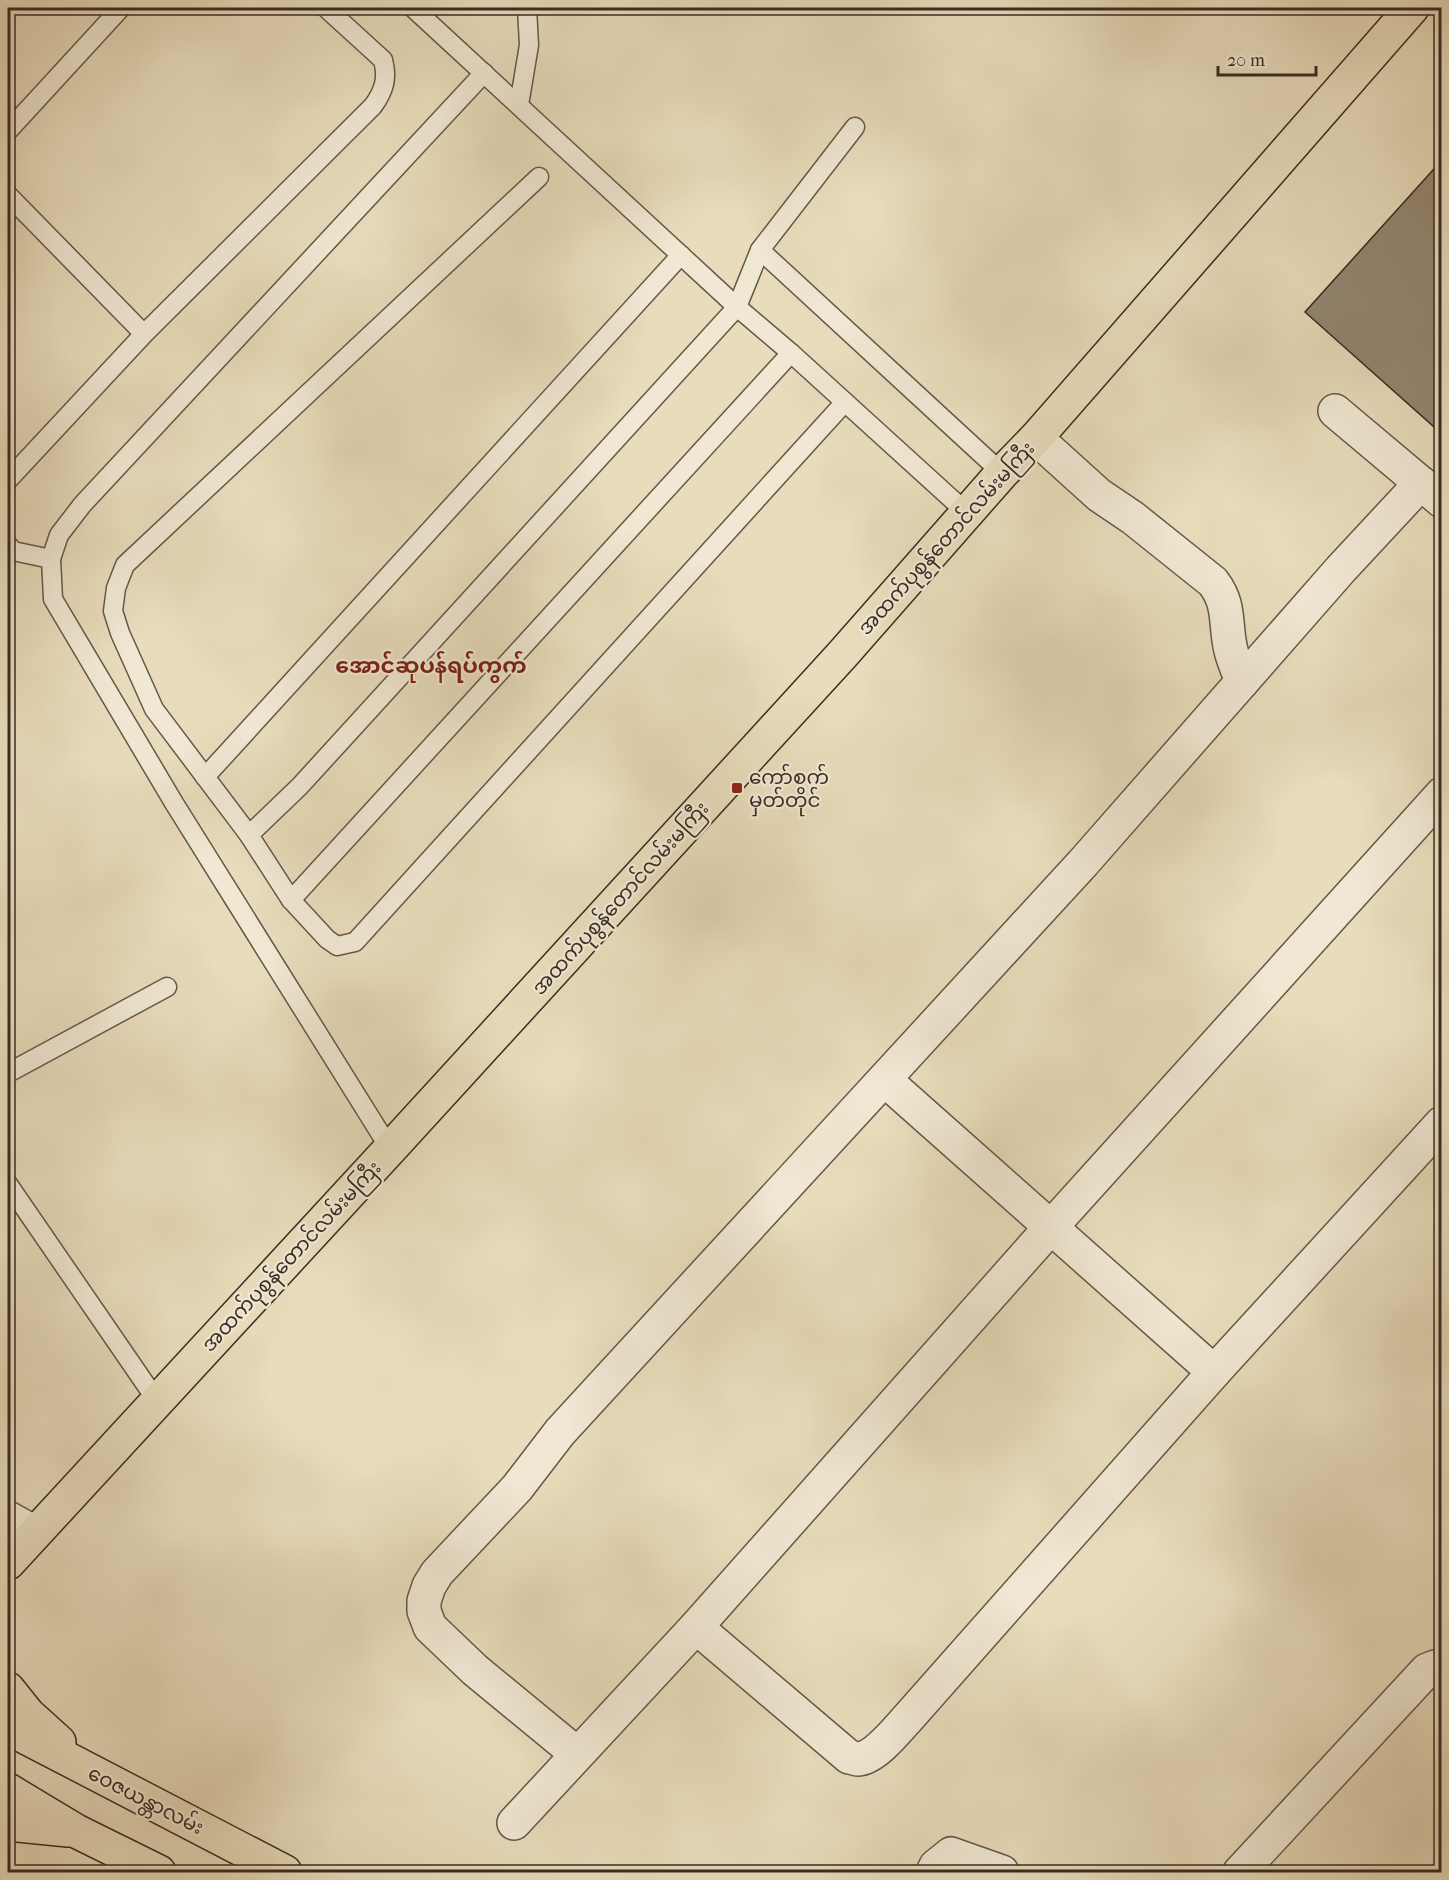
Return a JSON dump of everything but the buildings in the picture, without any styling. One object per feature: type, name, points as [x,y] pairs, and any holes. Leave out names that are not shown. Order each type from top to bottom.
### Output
[{"type":"main road","name":"အထက်ပုစွန်တောင်လမ်းမကြီး","points":[[8,1564],[21,1526],[157,1401],[390,1149],[842,655],[1002,473],[1036,438],[1412,8]]},
{"type":"main road","points":[[8,1689],[28,1714],[93,1773]]},
{"type":"main road","name":"ဝေဇယန္တာလမ်း","points":[[8,1728],[285,1872]]},
{"type":"main road","points":[[8,1790],[76,1831],[159,1872]]},
{"type":"main road","points":[[8,1824],[76,1831]]},
{"type":"street","points":[[577,1754],[475,1670],[430,1627],[424,1611],[424,1601],[429,1586],[437,1573],[517,1488],[560,1432],[1083,863],[1341,569],[1431,492],[1335,411]]},
{"type":"street","points":[[1036,438],[1099,495],[1142,524],[1214,582],[1220,590],[1227,610],[1230,647],[1242,682]]},
{"type":"street","points":[[514,1823],[696,1627],[1051,1227],[1442,794]]},
{"type":"street","points":[[885,1080],[1214,1372]]},
{"type":"street","points":[[696,1627],[849,1756],[858,1759],[869,1755],[885,1743],[908,1718],[1214,1372],[1442,1123]]},
{"type":"street","points":[[1240,1872],[1427,1670],[1435,1667],[1442,1668]]},
{"type":"street","points":[[933,1872],[936,1866],[951,1854],[1002,1872]]},
{"type":"lane","points":[[8,130],[121,8]]},
{"type":"lane","points":[[8,480],[144,334],[373,106],[381,94],[385,77],[382,60],[326,8]]},
{"type":"lane","points":[[413,8],[737,307],[967,513]]},
{"type":"lane","points":[[519,105],[529,45],[527,8]]},
{"type":"lane","points":[[390,1149],[174,804],[53,599],[51,560],[59,535],[82,505],[484,73]]},
{"type":"lane","points":[[249,835],[300,786],[737,307],[760,250],[855,126]]},
{"type":"lane","points":[[539,177],[125,565],[116,588],[113,611],[120,633],[154,709],[249,835],[291,900],[327,939],[337,946],[355,942],[845,402]]},
{"type":"lane","points":[[8,195],[144,334]]},
{"type":"lane","points":[[760,250],[1002,473]]},
{"type":"lane","points":[[205,777],[681,255]]},
{"type":"lane","points":[[291,900],[791,353]]},
{"type":"lane","points":[[8,545],[13,550],[51,560]]},
{"type":"lane","points":[[8,1073],[167,987]]},
{"type":"lane","points":[[8,1184],[157,1401]]},
{"type":"place","name":"ကော်စက် မှတ်တိုင်","points":[[737,788]]},
{"type":"district","name":"အောင်ဆုပန်ရပ်ကွက်","points":[[431,665]]}]
